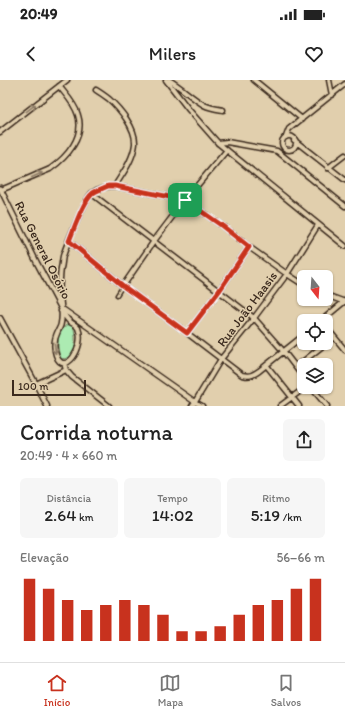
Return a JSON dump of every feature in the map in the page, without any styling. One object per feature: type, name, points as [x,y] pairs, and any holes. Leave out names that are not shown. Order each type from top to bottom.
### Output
[{"type":"street","points":[[0,132],[67,80]]},
{"type":"street","points":[[168,80],[206,106],[223,110]]},
{"type":"street","points":[[168,80],[190,110],[218,143],[345,246]]},
{"type":"street","points":[[254,80],[302,119]]},
{"type":"street","points":[[329,80],[332,95]]},
{"type":"street","points":[[284,148],[282,144],[289,129],[345,84]]},
{"type":"street","points":[[1,189],[49,169],[71,149],[79,132],[80,124],[78,114],[73,104],[59,86]]},
{"type":"street","points":[[96,90],[109,99],[119,110],[127,120],[134,133],[135,143],[132,154],[115,186]]},
{"type":"street","points":[[286,137],[291,137],[328,168],[345,180]]},
{"type":"street","points":[[292,149],[295,145],[294,140]]},
{"type":"street","points":[[218,143],[227,142],[277,151],[345,206]]},
{"type":"street","points":[[277,151],[284,148],[289,150],[305,148]]},
{"type":"street","points":[[123,286],[185,200],[227,150]]},
{"type":"street","points":[[328,168],[345,155]]},
{"type":"street","points":[[66,363],[60,362],[54,346],[61,325],[60,293],[63,257],[87,200],[92,194],[108,186],[115,186],[185,200],[297,280]]},
{"type":"street","name":"Rua General Osório","points":[[1,189],[61,310],[93,330],[202,406]]},
{"type":"street","points":[[92,194],[254,318],[296,367],[334,337],[344,348]]},
{"type":"street","name":"Rua João Haasis","points":[[192,406],[221,359],[287,274],[318,225]]},
{"type":"street","points":[[69,241],[123,286],[242,375],[248,377],[252,376],[267,366],[297,341]]},
{"type":"street","points":[[187,333],[219,291],[249,247]]},
{"type":"street","points":[[333,298],[345,302]]},
{"type":"street","points":[[330,314],[345,302]]},
{"type":"street","points":[[61,310],[70,322]]},
{"type":"street","points":[[0,318],[47,406]]},
{"type":"street","points":[[61,325],[65,322],[76,324],[80,337],[77,353],[66,363],[66,370],[72,377],[109,406]]},
{"type":"street","points":[[267,366],[299,406]]},
{"type":"street","points":[[36,384],[66,370]]},
{"type":"street","points":[[280,406],[297,394]]},
{"type":"street","points":[[317,394],[327,406]]},
{"type":"lane","points":[[117,295],[123,286]]},
{"type":"green space","points":[[73,324],[75,348],[71,356],[61,359],[58,349],[58,336],[66,325]]},
{"type":"route","points":[[108,186],[151,192],[185,200],[249,247],[219,291],[187,333],[123,286],[69,241],[87,200],[92,194],[108,186]]}]
